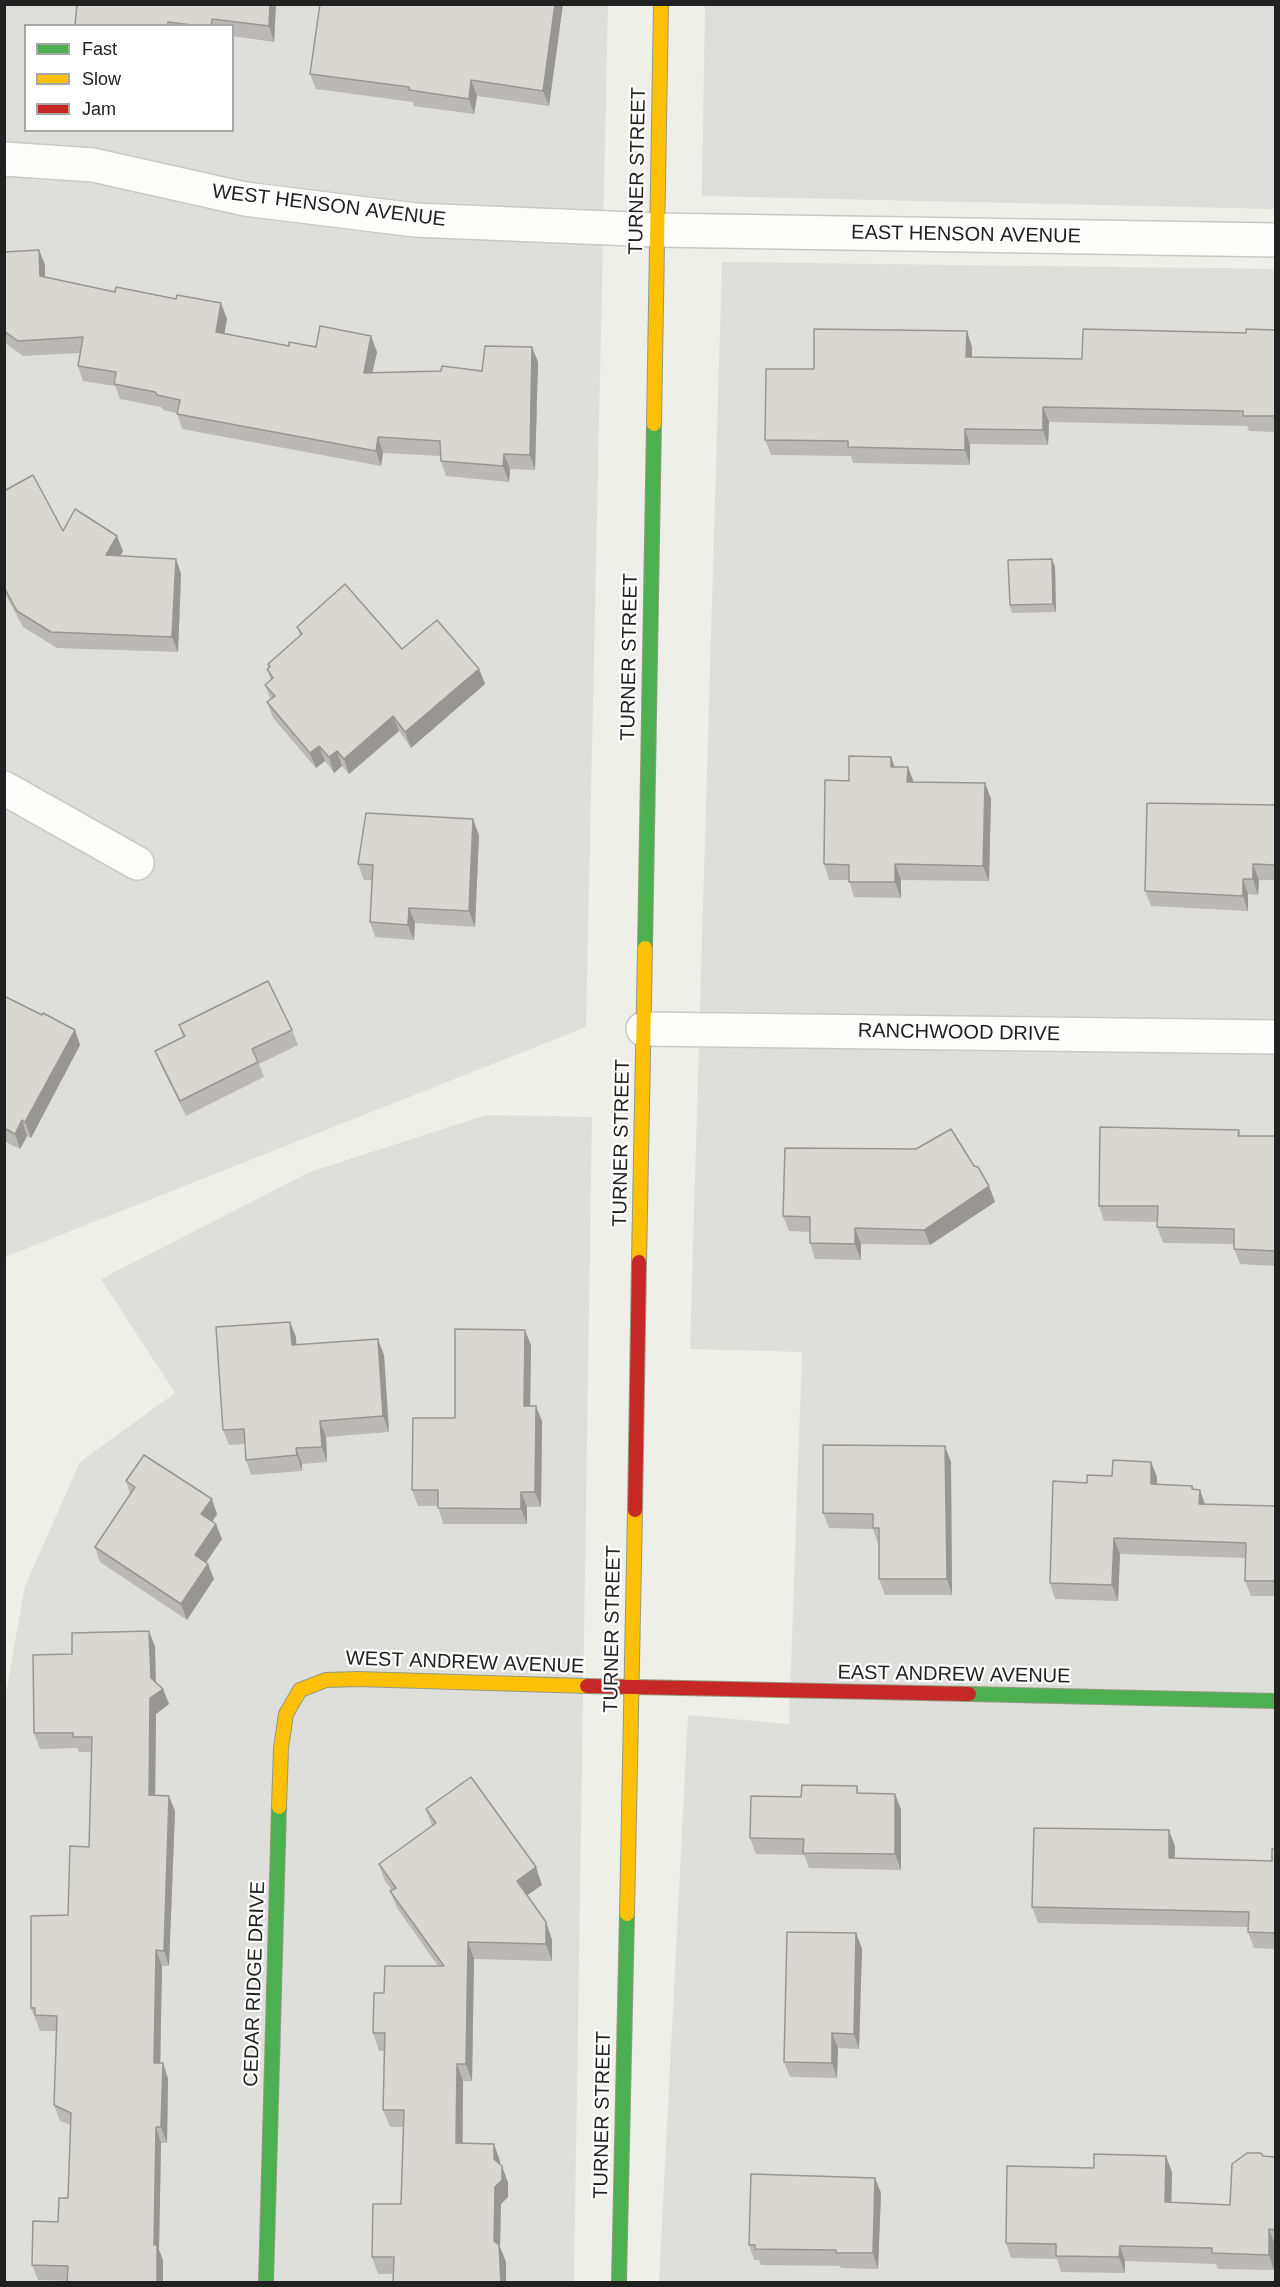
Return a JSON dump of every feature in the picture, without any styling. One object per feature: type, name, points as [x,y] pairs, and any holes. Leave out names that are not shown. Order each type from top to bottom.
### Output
[{"type":"street","name":"TURNER STREET","points":[[619,2283],[632,1688],[661,4]]},
{"type":"street","name":"WEST HENSON AVENUE","points":[[4,159],[93,165],[245,199],[415,220],[657,230]]},
{"type":"street","name":"EAST HENSON AVENUE","points":[[657,230],[1275,240]]},
{"type":"street","points":[[4,788],[137,863]]},
{"type":"street","name":"RANCHWOOD DRIVE","points":[[643,1029],[1275,1037]]},
{"type":"street","name":"WEST ANDREW AVENUE","points":[[300,1690],[326,1680],[358,1679],[632,1688]]},
{"type":"street","name":"EAST ANDREW AVENUE","points":[[632,1688],[1275,1701]]},
{"type":"street","name":"CEDAR RIDGE DRIVE","points":[[266,2283],[281,1748],[286,1714],[300,1690]]},
{"type":"shaded area","points":[[5,5],[608,5],[586,1027],[5,1257]]},
{"type":"shaded area","points":[[705,5],[1275,5],[1275,209],[702,196]]},
{"type":"shaded area","points":[[722,262],[1275,269],[1275,2282],[659,2282],[688,1715],[789,1724],[802,1352],[690,1349]]},
{"type":"shaded area","points":[[486,1115],[592,1117],[574,2282],[5,2282],[4,1703],[25,1586],[80,1462],[175,1393],[101,1279],[310,1172]]},
{"type":"building","points":[[77,4],[270,4],[269,26],[212,19],[211,24],[168,22],[168,24],[75,24]]},
{"type":"building","points":[[320,4],[555,4],[543,91],[471,80],[469,99],[409,90],[409,87],[310,74]]},
{"type":"building","points":[[39,250],[40,276],[115,292],[116,287],[176,299],[177,295],[221,303],[216,332],[289,346],[289,342],[316,347],[320,326],[371,336],[364,373],[441,371],[442,366],[482,371],[485,346],[532,347],[530,455],[504,454],[503,466],[441,461],[440,441],[378,437],[376,451],[177,414],[180,400],[157,395],[155,392],[114,384],[116,372],[78,366],[83,337],[18,341],[4,331],[4,252]]},
{"type":"building","points":[[814,329],[967,331],[966,357],[1082,359],[1083,329],[1246,333],[1246,329],[1275,330],[1275,416],[1243,416],[1243,411],[1043,407],[1043,430],[965,429],[965,450],[848,447],[848,441],[765,440],[766,369],[814,369]]},
{"type":"building","points":[[33,475],[63,531],[75,509],[117,536],[106,555],[176,559],[172,637],[51,632],[17,611],[4,587],[4,491]]},
{"type":"building","points":[[1052,559],[1053,604],[1010,605],[1008,560]]},
{"type":"building","points":[[345,584],[402,649],[437,620],[479,669],[405,732],[393,716],[344,759],[337,751],[329,757],[319,746],[310,753],[267,702],[275,696],[265,685],[273,678],[267,669],[270,667],[268,664],[302,634],[297,627]]},
{"type":"building","points":[[849,756],[891,757],[891,767],[908,767],[907,782],[985,783],[983,866],[895,864],[895,882],[849,882],[849,865],[824,864],[825,780],[849,781]]},
{"type":"building","points":[[1147,803],[1275,805],[1275,865],[1253,864],[1253,879],[1243,879],[1243,896],[1145,891]]},
{"type":"building","points":[[366,813],[473,819],[469,911],[409,908],[408,925],[370,922],[373,865],[358,864]]},
{"type":"building","points":[[268,981],[292,1030],[252,1049],[258,1062],[180,1101],[155,1051],[185,1036],[179,1025]]},
{"type":"building","points":[[4,996],[75,1030],[25,1122],[22,1120],[15,1134],[4,1128]]},
{"type":"building","points":[[1100,1127],[1239,1130],[1238,1136],[1275,1136],[1275,1251],[1234,1249],[1234,1229],[1157,1227],[1158,1206],[1099,1206]]},
{"type":"building","points":[[951,1129],[989,1186],[924,1230],[855,1228],[855,1244],[810,1243],[810,1217],[783,1216],[785,1148],[916,1149]]},
{"type":"building","points":[[290,1322],[292,1345],[378,1339],[383,1416],[320,1421],[322,1447],[296,1448],[297,1455],[246,1460],[244,1429],[223,1430],[216,1327]]},
{"type":"building","points":[[455,1329],[525,1330],[524,1406],[536,1406],[535,1492],[521,1492],[521,1509],[438,1508],[438,1490],[412,1490],[413,1418],[455,1418]]},
{"type":"building","points":[[823,1445],[945,1446],[947,1579],[879,1579],[879,1528],[873,1528],[873,1514],[823,1513]]},
{"type":"building","points":[[144,1455],[212,1499],[201,1514],[216,1524],[195,1555],[208,1564],[181,1604],[95,1547],[135,1487],[126,1481]]},
{"type":"building","points":[[1113,1460],[1151,1462],[1151,1484],[1192,1486],[1192,1489],[1200,1490],[1199,1504],[1275,1506],[1275,1581],[1245,1581],[1246,1543],[1114,1538],[1112,1585],[1050,1583],[1053,1481],[1087,1483],[1087,1475],[1112,1476]]},
{"type":"building","points":[[149,1631],[151,1678],[163,1689],[150,1698],[149,1795],[169,1796],[164,1951],[156,1950],[154,2063],[163,2063],[161,2127],[156,2127],[154,2245],[157,2245],[157,2283],[67,2283],[68,2266],[32,2265],[33,2221],[58,2222],[59,2198],[68,2198],[71,2113],[54,2105],[57,2016],[35,2015],[35,2008],[31,2008],[31,1916],[68,1915],[70,1846],[89,1847],[92,1737],[73,1737],[73,1733],[34,1733],[33,1655],[72,1654],[72,1633]]},
{"type":"building","points":[[471,1777],[536,1867],[517,1881],[546,1922],[546,1944],[468,1942],[466,2064],[457,2064],[456,2143],[494,2144],[494,2159],[502,2166],[502,2180],[495,2187],[494,2241],[499,2245],[501,2283],[393,2283],[394,2257],[372,2257],[373,2204],[401,2204],[404,2110],[383,2110],[385,2033],[373,2033],[374,1993],[384,1993],[385,1966],[444,1966],[390,1891],[396,1888],[379,1864],[436,1823],[426,1809]]},
{"type":"building","points":[[802,1785],[857,1786],[857,1793],[895,1794],[895,1854],[803,1853],[804,1839],[750,1838],[751,1796],[801,1797]]},
{"type":"building","points":[[1034,1828],[1169,1830],[1169,1858],[1272,1861],[1272,1849],[1275,1849],[1275,1933],[1248,1932],[1249,1912],[1032,1907]]},
{"type":"building","points":[[787,1932],[856,1933],[854,2034],[832,2033],[832,2063],[784,2062]]},
{"type":"building","points":[[1247,2153],[1261,2153],[1263,2156],[1275,2157],[1275,2230],[1269,2229],[1269,2255],[1212,2253],[1212,2248],[1120,2246],[1119,2257],[1056,2256],[1056,2244],[1006,2243],[1007,2166],[1094,2168],[1094,2154],[1166,2156],[1165,2202],[1230,2205],[1232,2164]]},
{"type":"building","points":[[751,2174],[875,2178],[873,2253],[755,2249],[755,2245],[749,2245]]},
{"type":"traffic: fast","points":[[645,948],[654,424]]},
{"type":"traffic: fast","points":[[969,1694],[1276,1701]]},
{"type":"traffic: fast","points":[[266,2282],[279,1807]]},
{"type":"traffic: fast","points":[[619,2282],[627,1914]]},
{"type":"traffic: slow","points":[[654,424],[661,4]]},
{"type":"traffic: slow","points":[[639,1262],[645,948]]},
{"type":"traffic: slow","points":[[627,1914],[635,1510]]},
{"type":"traffic: slow","points":[[279,1807],[281,1748],[286,1714],[300,1690],[326,1680],[358,1679],[587,1686]]},
{"type":"traffic: jam","points":[[635,1510],[639,1262]]},
{"type":"traffic: jam","points":[[587,1686],[969,1694]]}]
